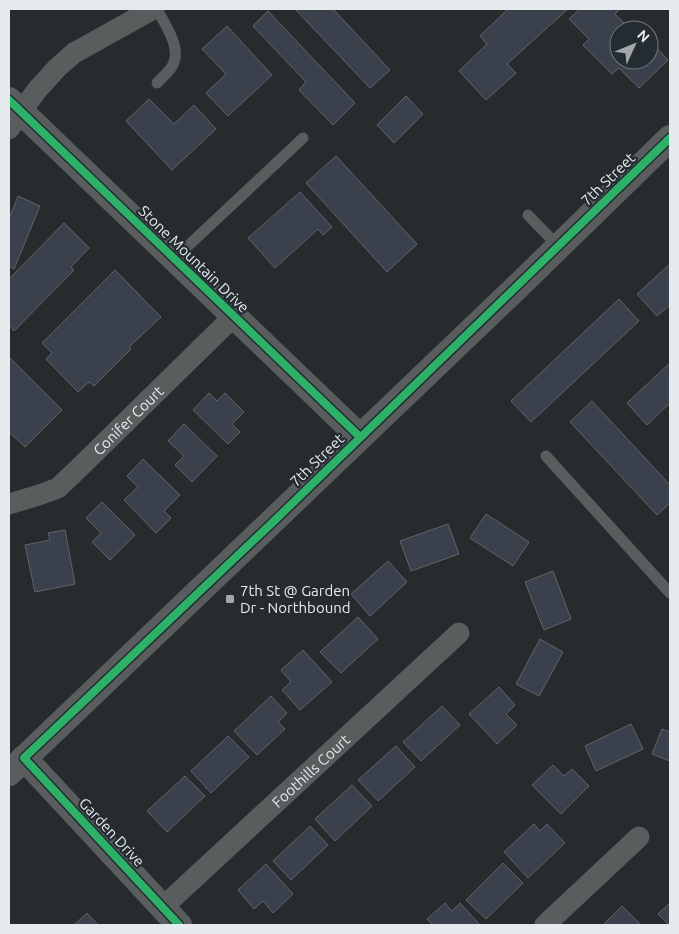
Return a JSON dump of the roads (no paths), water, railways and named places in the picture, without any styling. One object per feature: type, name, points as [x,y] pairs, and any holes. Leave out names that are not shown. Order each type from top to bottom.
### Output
[{"type":"street","points":[[13,114],[74,53],[155,9]]},
{"type":"street","name":"Stone Mountain Drive","points":[[13,114],[174,259],[360,437]]},
{"type":"street","name":"7th Street","points":[[16,765],[273,522],[670,138]]},
{"type":"street","name":"Conifer Court","points":[[9,504],[58,488],[234,316]]},
{"type":"street","name":"Foothills Court","points":[[171,916],[459,634]]},
{"type":"street","name":"Garden Drive","points":[[16,765],[171,916]]},
{"type":"street","points":[[545,925],[640,837]]},
{"type":"lane","points":[[155,9],[172,41],[176,54],[172,67],[157,83]]},
{"type":"lane","points":[[174,259],[303,138]]},
{"type":"lane","points":[[528,215],[558,246]]},
{"type":"lane","points":[[546,456],[670,593]]},
{"type":"place","name":"7th St @ Garden Dr - Northbound","points":[[230,599]]}]
